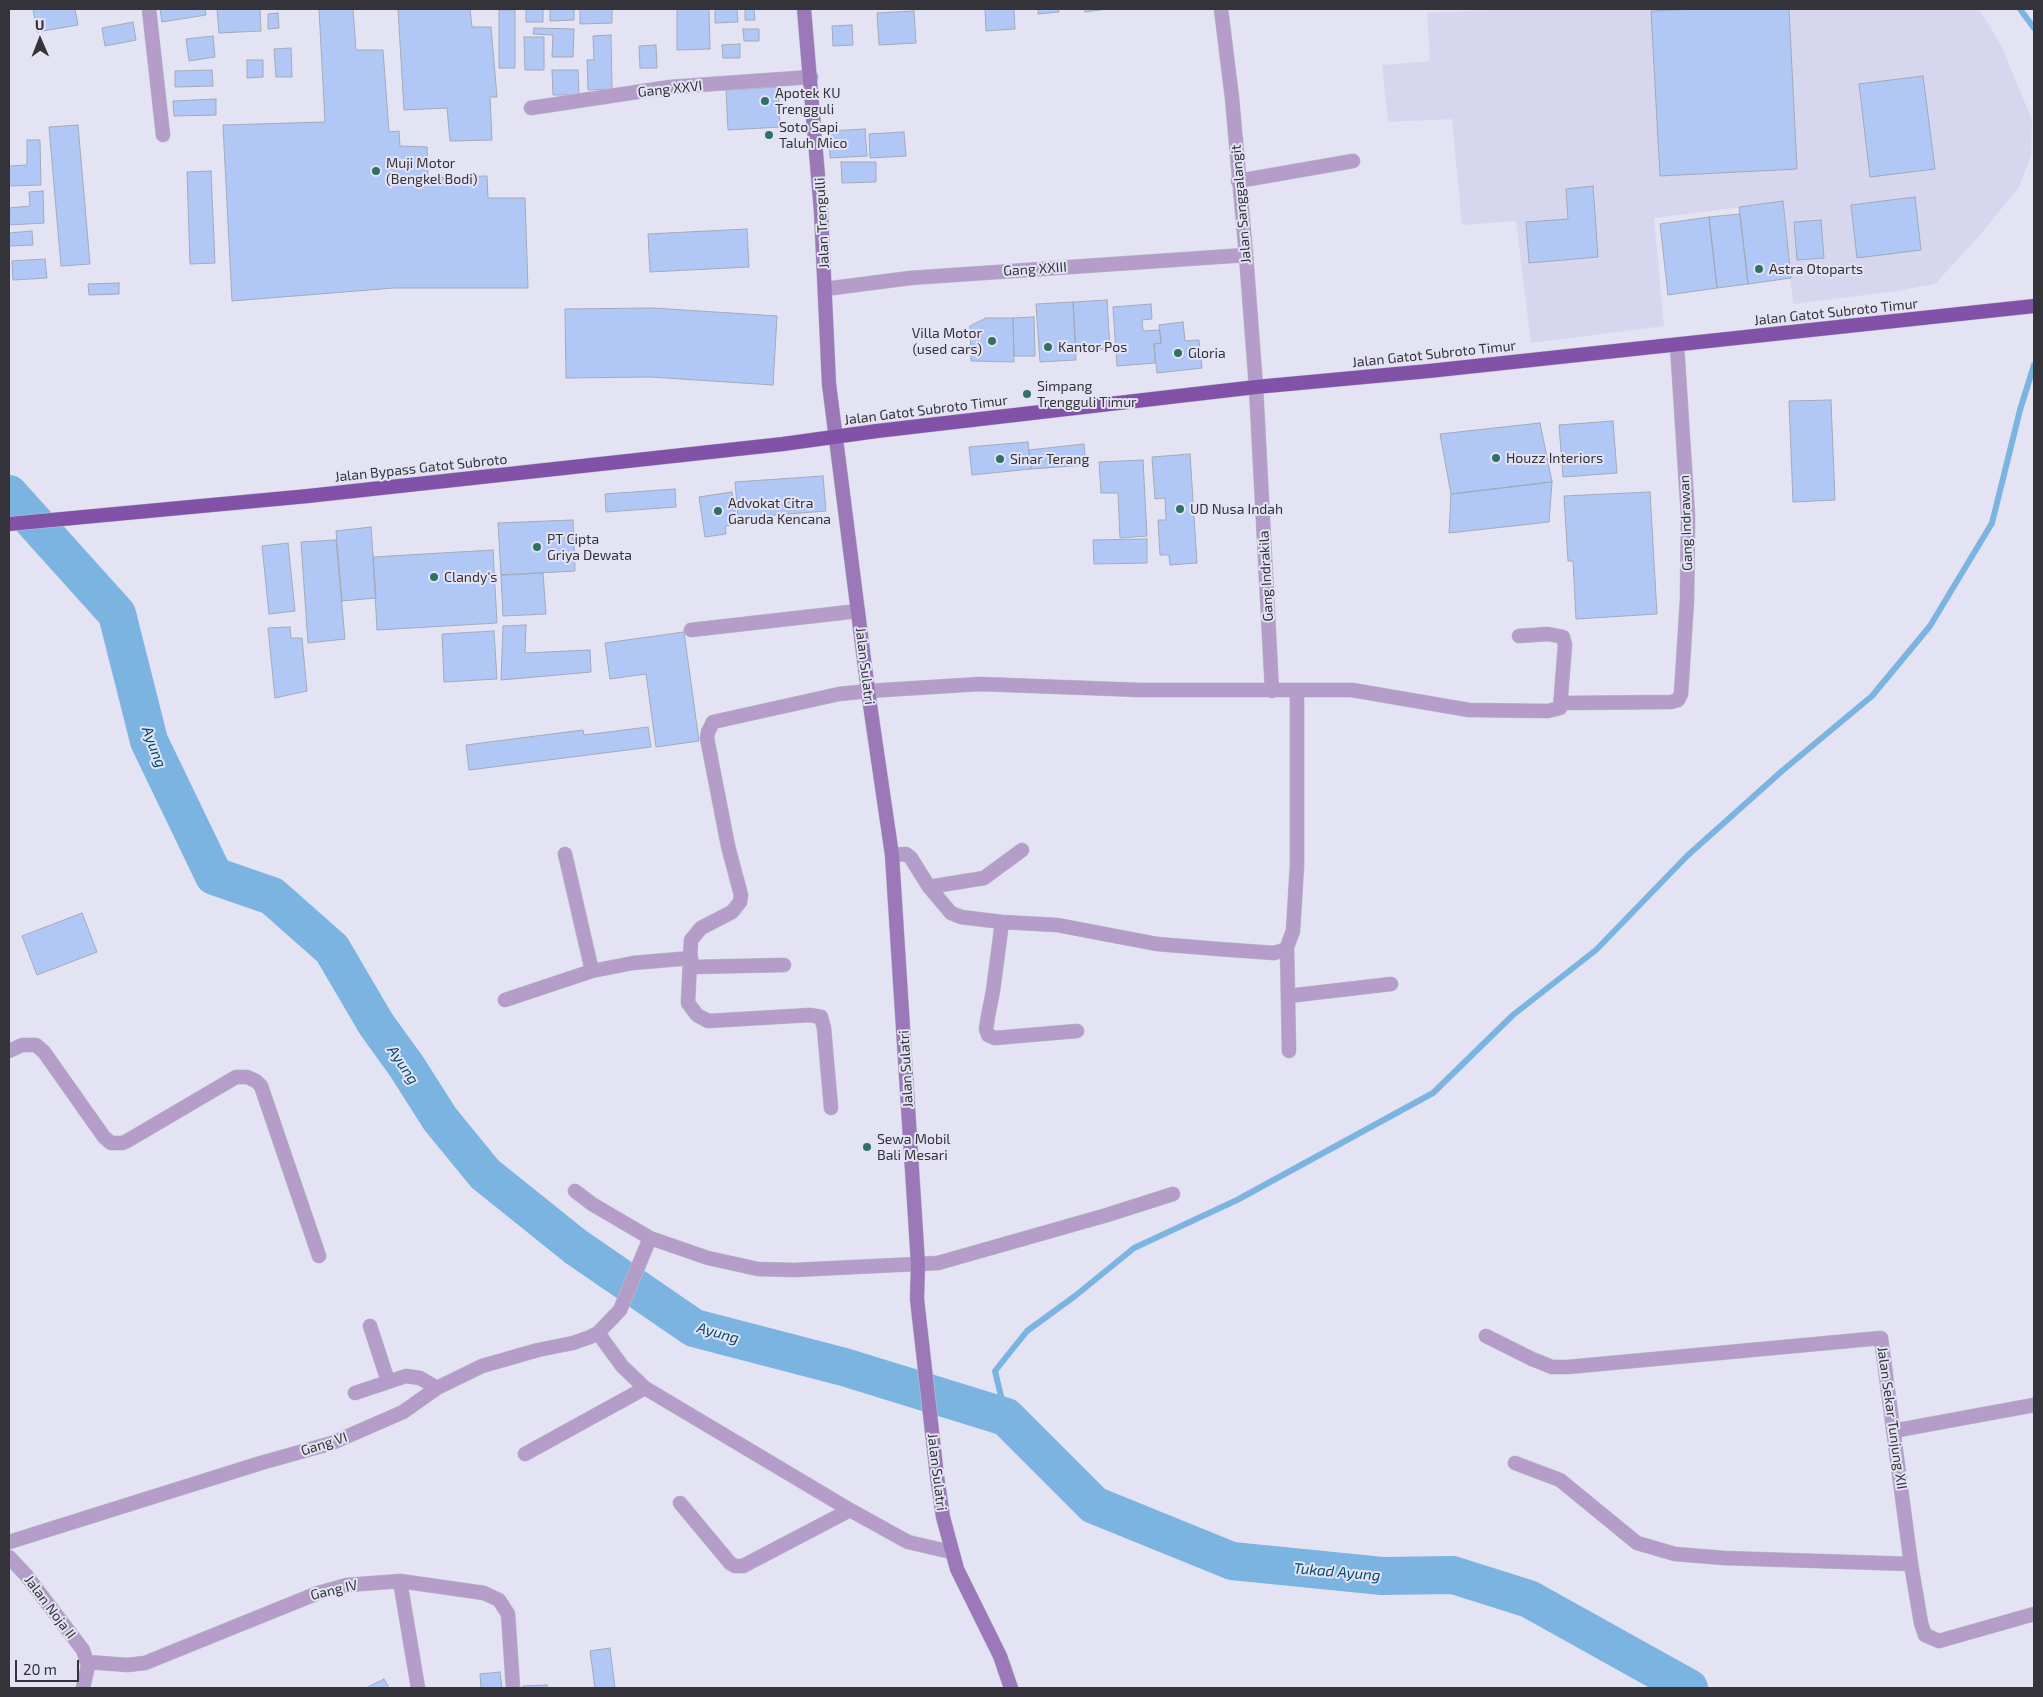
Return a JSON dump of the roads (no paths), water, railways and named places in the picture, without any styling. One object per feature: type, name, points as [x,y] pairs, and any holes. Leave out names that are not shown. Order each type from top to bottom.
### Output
[{"type":"highway","name":"Jalan Gatot Subroto Timur","points":[[837,438],[877,431],[1256,394],[2034,306]]},
{"type":"highway","name":"Jalan Bypass Gatot Subroto","points":[[9,524],[308,496],[837,438]]},
{"type":"main road","name":"Jalan Trengulli","points":[[804,9],[811,77],[825,289],[829,384],[837,438]]},
{"type":"main road","name":"Jalan Sulatri","points":[[837,438],[868,691],[892,855],[918,1264],[917,1299],[937,1476],[943,1517],[952,1552],[969,1596],[1000,1656],[1011,1688]]},
{"type":"street","points":[[149,9],[163,135]]},
{"type":"street","name":"Jalan Sanggalangit","points":[[1221,9],[1232,98],[1256,394]]},
{"type":"street","name":"Gang XXVI","points":[[531,108],[670,87],[811,77]]},
{"type":"street","points":[[1238,181],[1353,161]]},
{"type":"street","name":"Gang XXIII","points":[[825,289],[910,278],[1246,254]]},
{"type":"street","name":"Gang Indrawan","points":[[1561,703],[1671,702],[1678,700],[1682,694],[1688,535],[1677,345]]},
{"type":"street","name":"Gang Indrakila","points":[[1256,394],[1272,691]]},
{"type":"street","points":[[691,630],[858,611]]},
{"type":"street","points":[[831,1108],[824,1028],[821,1017],[810,1015],[708,1021],[693,1010],[688,1003],[691,940],[701,928],[732,912],[740,902],[741,894],[728,846],[707,738],[713,722],[808,700],[868,691],[980,684],[1140,690],[1352,690],[1469,710],[1548,711],[1560,708],[1565,645],[1563,637],[1548,634],[1519,636]]},
{"type":"street","points":[[1289,1051],[1287,947],[1293,931],[1297,865],[1297,690]]},
{"type":"street","points":[[929,887],[984,878],[1022,850]]},
{"type":"street","points":[[565,854],[592,971]]},
{"type":"street","points":[[892,855],[906,854],[911,858],[929,887],[951,913],[961,917],[1002,922],[1057,925],[1157,944],[1218,950],[1274,953],[1287,947]]},
{"type":"street","points":[[1002,922],[987,1032],[995,1038],[1077,1031]]},
{"type":"street","points":[[505,1000],[592,971],[633,963],[691,962],[784,965]]},
{"type":"street","points":[[1288,996],[1391,984]]},
{"type":"street","points":[[9,1051],[22,1045],[36,1045],[44,1052],[104,1137],[111,1143],[127,1141],[236,1077],[247,1076],[256,1080],[261,1086],[319,1256]]},
{"type":"street","points":[[575,1191],[592,1204],[650,1238],[708,1258],[758,1269],[794,1270],[938,1263],[1107,1215],[1173,1194]]},
{"type":"street","name":"Gang VI","points":[[9,1542],[260,1463],[332,1443],[403,1412],[437,1388],[482,1366],[573,1343],[598,1333],[620,1310],[650,1238]]},
{"type":"street","points":[[370,1326],[388,1380]]},
{"type":"street","points":[[598,1333],[622,1366],[645,1388],[850,1510],[908,1542],[952,1552]]},
{"type":"street","name":"Jalan Sekar Tunjung XII","points":[[1486,1336],[1532,1359],[1552,1366],[1568,1367],[1881,1338],[1911,1564],[1921,1623],[1925,1635],[1939,1641],[2034,1614]]},
{"type":"street","points":[[355,1393],[388,1380],[406,1376],[414,1376],[437,1388]]},
{"type":"street","points":[[525,1454],[645,1388]]},
{"type":"street","points":[[1893,1431],[2034,1405]]},
{"type":"street","points":[[1515,1463],[1560,1480],[1637,1543],[1675,1554],[1724,1558],[1911,1564]]},
{"type":"street","points":[[680,1503],[730,1563],[735,1566],[743,1566],[850,1510]]},
{"type":"street","name":"Jalan Noja II","points":[[9,1557],[26,1575],[83,1650],[88,1662]]},
{"type":"street","points":[[400,1581],[418,1688]]},
{"type":"street","name":"Gang IV","points":[[88,1662],[127,1665],[145,1663],[318,1592],[347,1585],[400,1581],[484,1593],[499,1600],[508,1614],[512,1688]]},
{"type":"street","points":[[83,1688],[88,1662]]},
{"type":"waterway","points":[[2020,9],[2034,28]]},
{"type":"waterway","points":[[1006,1417],[995,1371],[1027,1331],[1075,1296],[1134,1248],[1237,1200],[1433,1093],[1513,1015],[1596,950],[1687,856],[1782,771],[1872,696],[1930,626],[1992,523],[2020,410],[2034,365]]},
{"type":"waterway","name":"Ayung","points":[[9,494],[117,614],[149,741],[214,876],[272,896],[332,949],[376,1024],[407,1067],[440,1119],[485,1174],[576,1247],[694,1328],[844,1367],[1006,1417],[1094,1505],[1232,1561],[1382,1576],[1453,1575],[1529,1599],[1689,1688]]},
{"type":"place","name":"Apotek KU Trengguli","points":[[765,101]]},
{"type":"place","name":"Soto Sapi Taluh Mico","points":[[769,135]]},
{"type":"place","name":"Muji Motor (Bengkel Bodi)","points":[[376,171]]},
{"type":"place","name":"Astra Otoparts","points":[[1759,269]]},
{"type":"place","name":"Villa Motor (used cars)","points":[[992,341]]},
{"type":"place","name":"Kantor Pos","points":[[1048,347]]},
{"type":"place","name":"Gloria","points":[[1178,353]]},
{"type":"place","name":"Simpang Trengguli Timur","points":[[1027,394]]},
{"type":"place","name":"Houzz Interiors","points":[[1496,458]]},
{"type":"place","name":"Sinar Terang","points":[[1000,459]]},
{"type":"place","name":"UD Nusa Indah","points":[[1180,509]]},
{"type":"place","name":"Advokat Citra Garuda Kencana","points":[[718,511]]},
{"type":"place","name":"PT Cipta Griya Dewata","points":[[537,547]]},
{"type":"place","name":"Clandy's","points":[[434,577]]},
{"type":"place","name":"Sewa Mobil Bali Mesari","points":[[867,1147]]},
{"type":"water label","name":"Tukad Ayung","points":[[1337,1572]]}]
